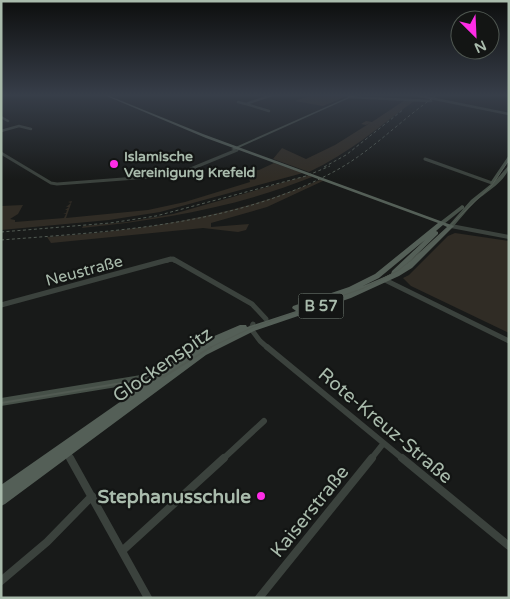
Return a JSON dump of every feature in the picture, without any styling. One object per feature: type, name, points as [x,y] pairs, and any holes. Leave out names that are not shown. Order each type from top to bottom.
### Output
[{"type":"main road","points":[[173,123],[237,149],[265,158]]},
{"type":"main road","points":[[237,149],[293,123]]},
{"type":"main road","points":[[237,149],[288,125]]},
{"type":"main road","points":[[249,144],[248,149],[252,153]]},
{"type":"main road","points":[[237,149],[450,227]]},
{"type":"main road","points":[[492,184],[508,158]]},
{"type":"main road","points":[[387,279],[410,266],[450,227],[473,201],[499,180],[509,166]]},
{"type":"main road","points":[[372,198],[418,217],[439,223],[473,201]]},
{"type":"main road","points":[[418,217],[430,227],[428,233]]},
{"type":"main road","name":"B 57","points":[[428,233],[439,223]]},
{"type":"main road","name":"B 57","points":[[387,279],[439,230],[439,223]]},
{"type":"main road","name":"Glockenspitz","points":[[1,500],[144,389],[203,353],[266,319],[352,289],[377,276],[428,233]]},
{"type":"main road","name":"Glockenspitz","points":[[252,326],[348,296],[387,279]]},
{"type":"main road","points":[[1,402],[162,378]]},
{"type":"main road","name":"Glockenspitz","points":[[1,492],[66,450],[162,378]]},
{"type":"main road","points":[[114,384],[144,389]]},
{"type":"street","points":[[1,131],[19,126],[31,129]]},
{"type":"street","points":[[1,153],[51,183],[176,175],[237,149]]},
{"type":"street","points":[[425,159],[492,184]]},
{"type":"street","points":[[450,227],[509,237]]},
{"type":"street","name":"Neustraße","points":[[1,305],[172,259],[252,304],[266,319]]},
{"type":"street","points":[[387,279],[509,341]]},
{"type":"street","name":"Rote-Kreuz-Straße","points":[[252,326],[260,341],[509,546]]},
{"type":"street","points":[[122,551],[264,421]]},
{"type":"street","name":"Kaiserstraße","points":[[259,598],[383,444]]},
{"type":"street","points":[[66,450],[148,598]]},
{"type":"street","points":[[1,581],[47,542],[92,496]]},
{"type":"shaded area","points":[[363,123],[385,123],[337,157],[309,172],[273,159],[282,148],[306,159],[335,145],[370,123],[366,125],[361,124]]},
{"type":"shaded area","points":[[274,163],[303,173],[160,212],[109,220],[1,230],[1,206],[23,205],[18,214],[10,219],[15,220],[15,222],[64,218],[66,214],[63,214],[66,213],[67,210],[65,210],[69,207],[66,207],[71,203],[68,202],[72,201],[66,218],[148,210],[185,202],[250,182],[247,171],[259,170]]},
{"type":"shaded area","points":[[309,175],[312,177],[284,187],[199,211],[141,221],[82,228],[83,226],[127,222],[173,214]]},
{"type":"shaded area","points":[[322,179],[325,180],[267,207],[211,223],[211,227],[249,224],[246,230],[238,232],[203,228],[51,243],[47,237],[153,226],[187,220],[255,203]]},
{"type":"shaded area","points":[[455,233],[509,241],[509,333],[411,286],[403,278],[409,275],[448,236]]},
{"type":"tram line","points":[[211,347],[251,328],[364,288],[399,270],[434,241],[492,185],[509,160]]},
{"type":"tram line","points":[[1,403],[165,376],[211,347]]},
{"type":"railway","points":[[324,167],[346,155],[386,123]]},
{"type":"railway","points":[[1,240],[131,229],[174,223],[258,203],[298,189],[337,170],[363,153],[401,123]]},
{"type":"railway","points":[[1,232],[110,223],[156,216],[306,176],[330,166]]},
{"type":"place","name":"Islamische Vereinigung Krefeld","points":[[114,164]]},
{"type":"place","name":"Stephanusschule","points":[[261,496]]}]
